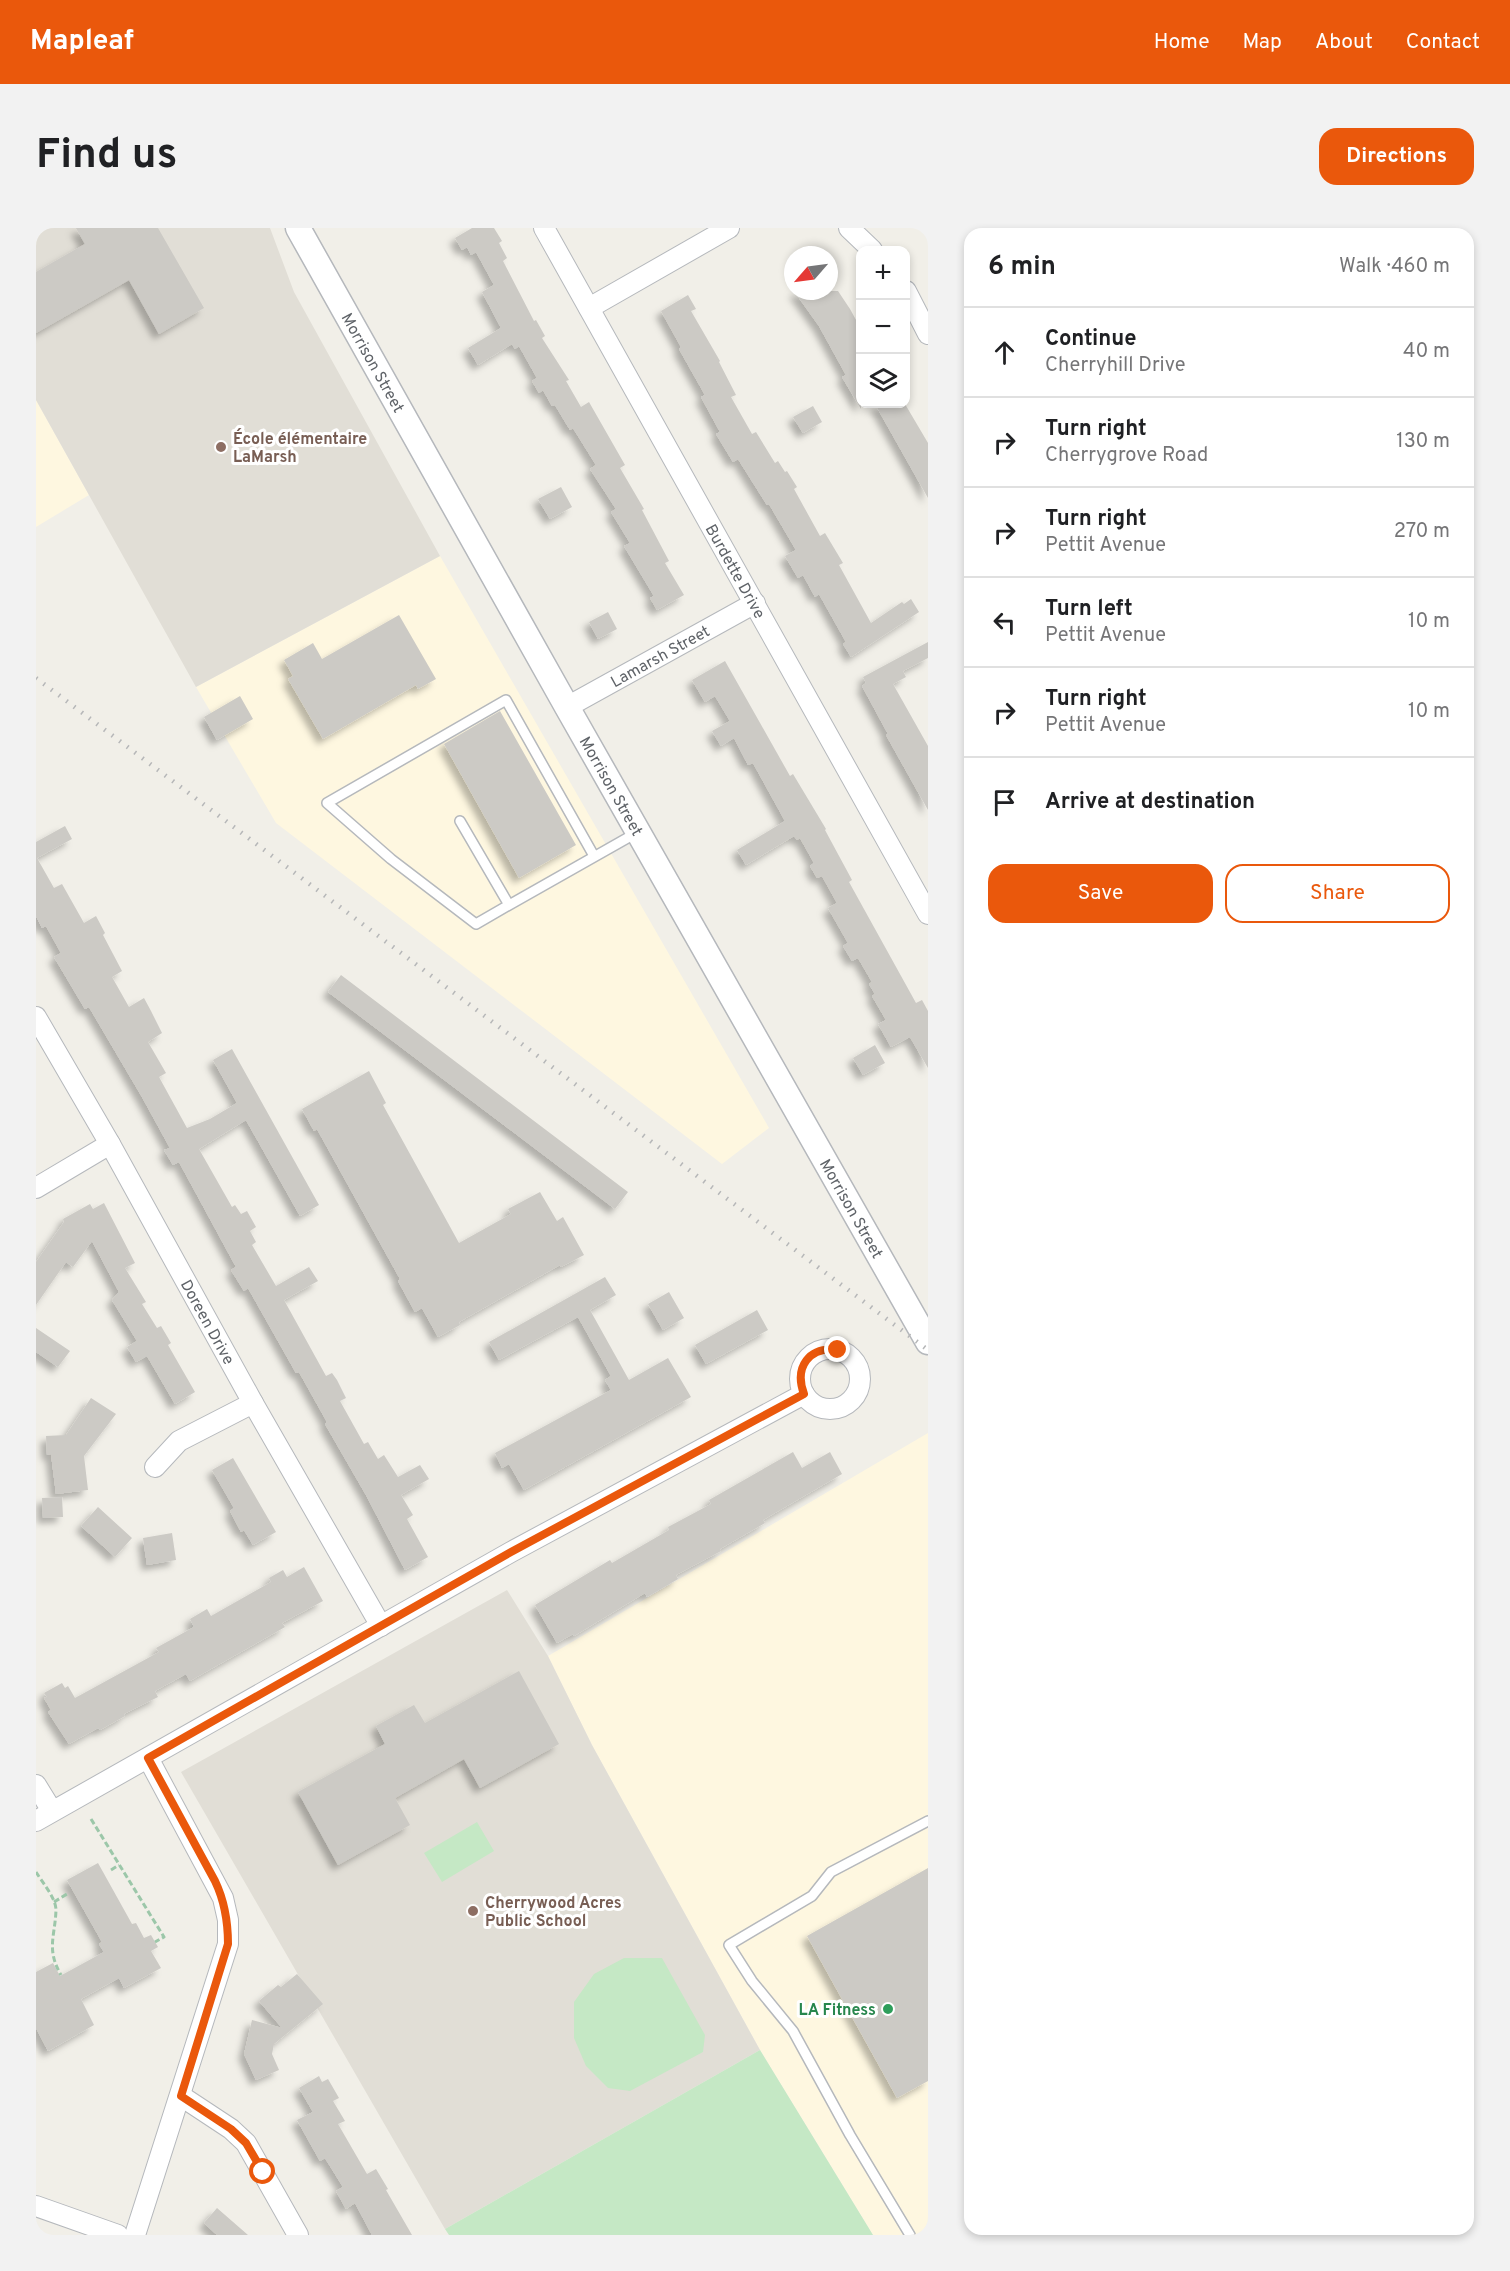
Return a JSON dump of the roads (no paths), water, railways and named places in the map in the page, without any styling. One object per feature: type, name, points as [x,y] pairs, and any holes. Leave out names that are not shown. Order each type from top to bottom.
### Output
[{"type":"street","name":"Morrison Street","points":[[298,228],[928,1342]]},
{"type":"street","name":"Burdette Drive","points":[[544,228],[928,914]]},
{"type":"street","points":[[590,308],[729,228]]},
{"type":"street","points":[[849,228],[868,246]]},
{"type":"street","points":[[910,299],[928,334]]},
{"type":"street","name":"Lamarsh Street","points":[[567,707],[755,603]]},
{"type":"street","name":"Doreen Drive","points":[[36,1017],[381,1626]]},
{"type":"street","points":[[36,1188],[110,1144]]},
{"type":"street","points":[[36,1785],[44,1816],[511,1552],[804,1394]]},
{"type":"street","points":[[155,1467],[179,1441],[253,1403]]},
{"type":"street","points":[[135,2235],[228,1944],[228,1920],[224,1898],[148,1758]]},
{"type":"street","points":[[181,2096],[231,2129],[246,2143],[298,2235]]},
{"type":"street","points":[[36,2206],[118,2235]]},
{"type":"lane","points":[[594,856],[506,700],[327,803],[391,859],[476,924],[638,831]]},
{"type":"lane","points":[[460,820],[508,905]]},
{"type":"lane","points":[[910,2235],[850,2135],[793,2031],[752,1981],[729,1945],[812,1896],[831,1872],[928,1821]]},
{"type":"railway","points":[[36,678],[928,1350]]},
{"type":"place","name":"École élémentaire LaMarsh","points":[[221,447]]},
{"type":"place","name":"Cherrywood Acres Public School","points":[[473,1911]]},
{"type":"place","name":"LA Fitness","points":[[888,2009]]}]
